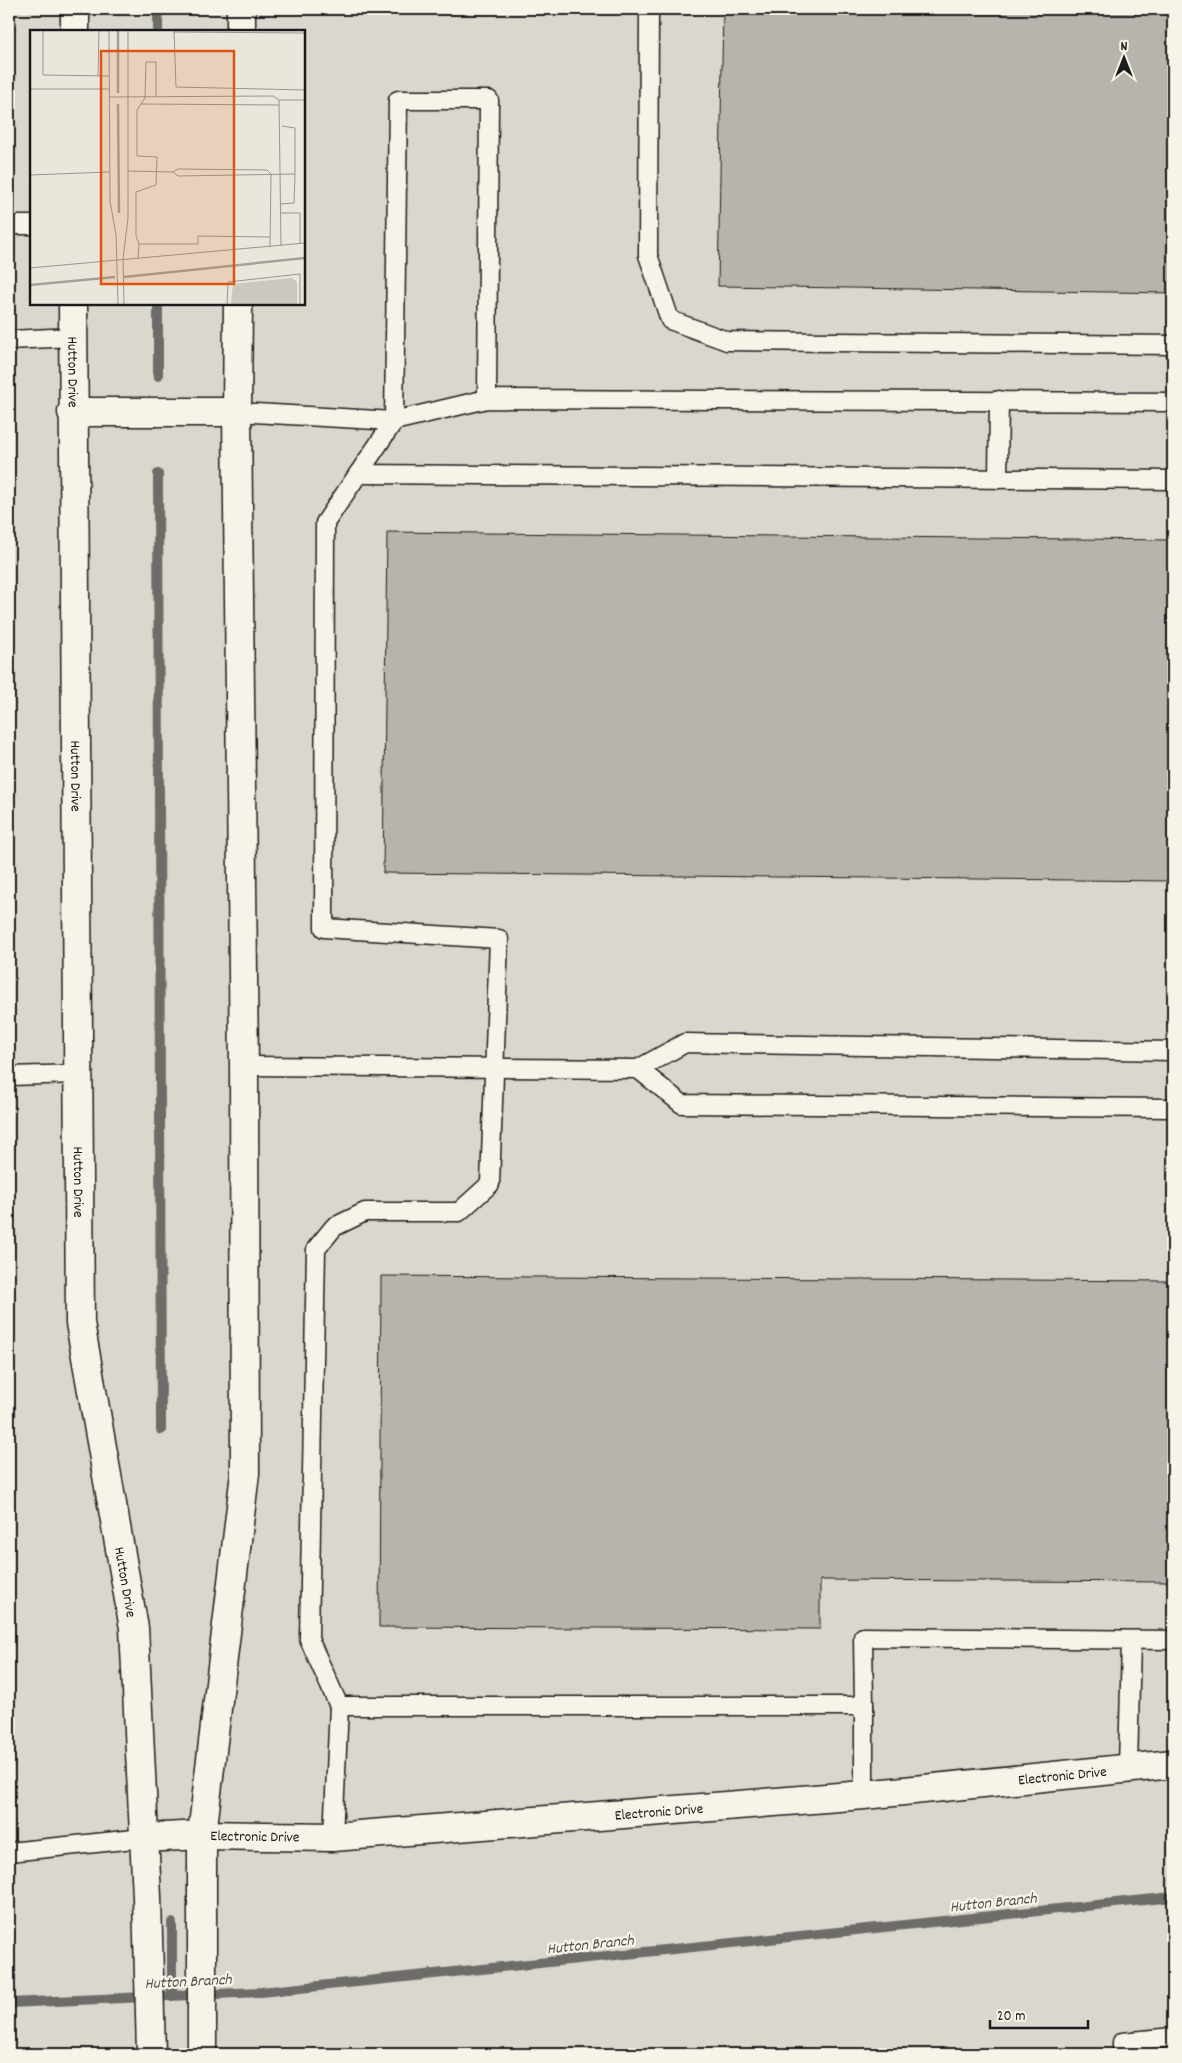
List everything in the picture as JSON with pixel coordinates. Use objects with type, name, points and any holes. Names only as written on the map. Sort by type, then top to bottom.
[{"type":"street","points":[[75,9],[75,30]]},
{"type":"street","points":[[241,9],[241,30]]},
{"type":"street","name":"Hutton Drive","points":[[73,305],[72,412],[80,1324],[134,1628],[147,1897],[151,2054]]},
{"type":"street","points":[[202,2054],[202,1835],[245,1473],[244,1066],[237,412],[238,305]]},
{"type":"street","points":[[72,412],[237,412]]},
{"type":"street","name":"Electronic Drive","points":[[144,1838],[202,1835],[333,1837],[864,1795],[1173,1764]]},
{"type":"lane","points":[[649,9],[648,255],[670,320],[727,341],[1173,345]]},
{"type":"lane","points":[[333,1837],[339,1706],[309,1639],[316,1249],[334,1227],[365,1212],[459,1212],[490,1184],[499,939],[324,928],[325,523],[394,421],[398,100],[489,100],[487,399]]},
{"type":"lane","points":[[9,225],[30,225]]},
{"type":"lane","points":[[9,340],[73,336]]},
{"type":"lane","points":[[237,412],[394,421],[487,399],[1173,402]]},
{"type":"lane","points":[[998,479],[999,400]]},
{"type":"lane","points":[[358,474],[1173,480]]},
{"type":"lane","points":[[244,1066],[638,1070],[685,1043],[1173,1051]]},
{"type":"lane","points":[[638,1070],[682,1104],[1173,1108]]},
{"type":"lane","points":[[9,1076],[79,1074]]},
{"type":"lane","points":[[864,1795],[863,1637],[1173,1640]]},
{"type":"lane","points":[[1128,1769],[1131,1640]]},
{"type":"lane","points":[[339,1706],[864,1706]]},
{"type":"lane","points":[[9,1852],[144,1838]]},
{"type":"lane","points":[[1122,2054],[1122,2042],[1173,2037]]},
{"type":"shaded area","points":[[9,9],[1173,9],[1173,2054],[9,2054]]},
{"type":"building","points":[[723,9],[1173,9],[1173,293],[718,286]]},
{"type":"building","points":[[387,532],[1173,540],[1173,881],[383,873]]},
{"type":"building","points":[[381,1276],[1173,1281],[1173,1582],[820,1580],[820,1629],[379,1627]]},
{"type":"waterway","points":[[158,9],[158,30]]},
{"type":"waterway","points":[[158,305],[158,376]]},
{"type":"waterway","points":[[158,474],[161,1430]]},
{"type":"waterway","name":"Hutton Branch","points":[[9,2003],[261,1992],[1173,1897]]},
{"type":"waterway","points":[[172,1923],[172,1996]]}]
